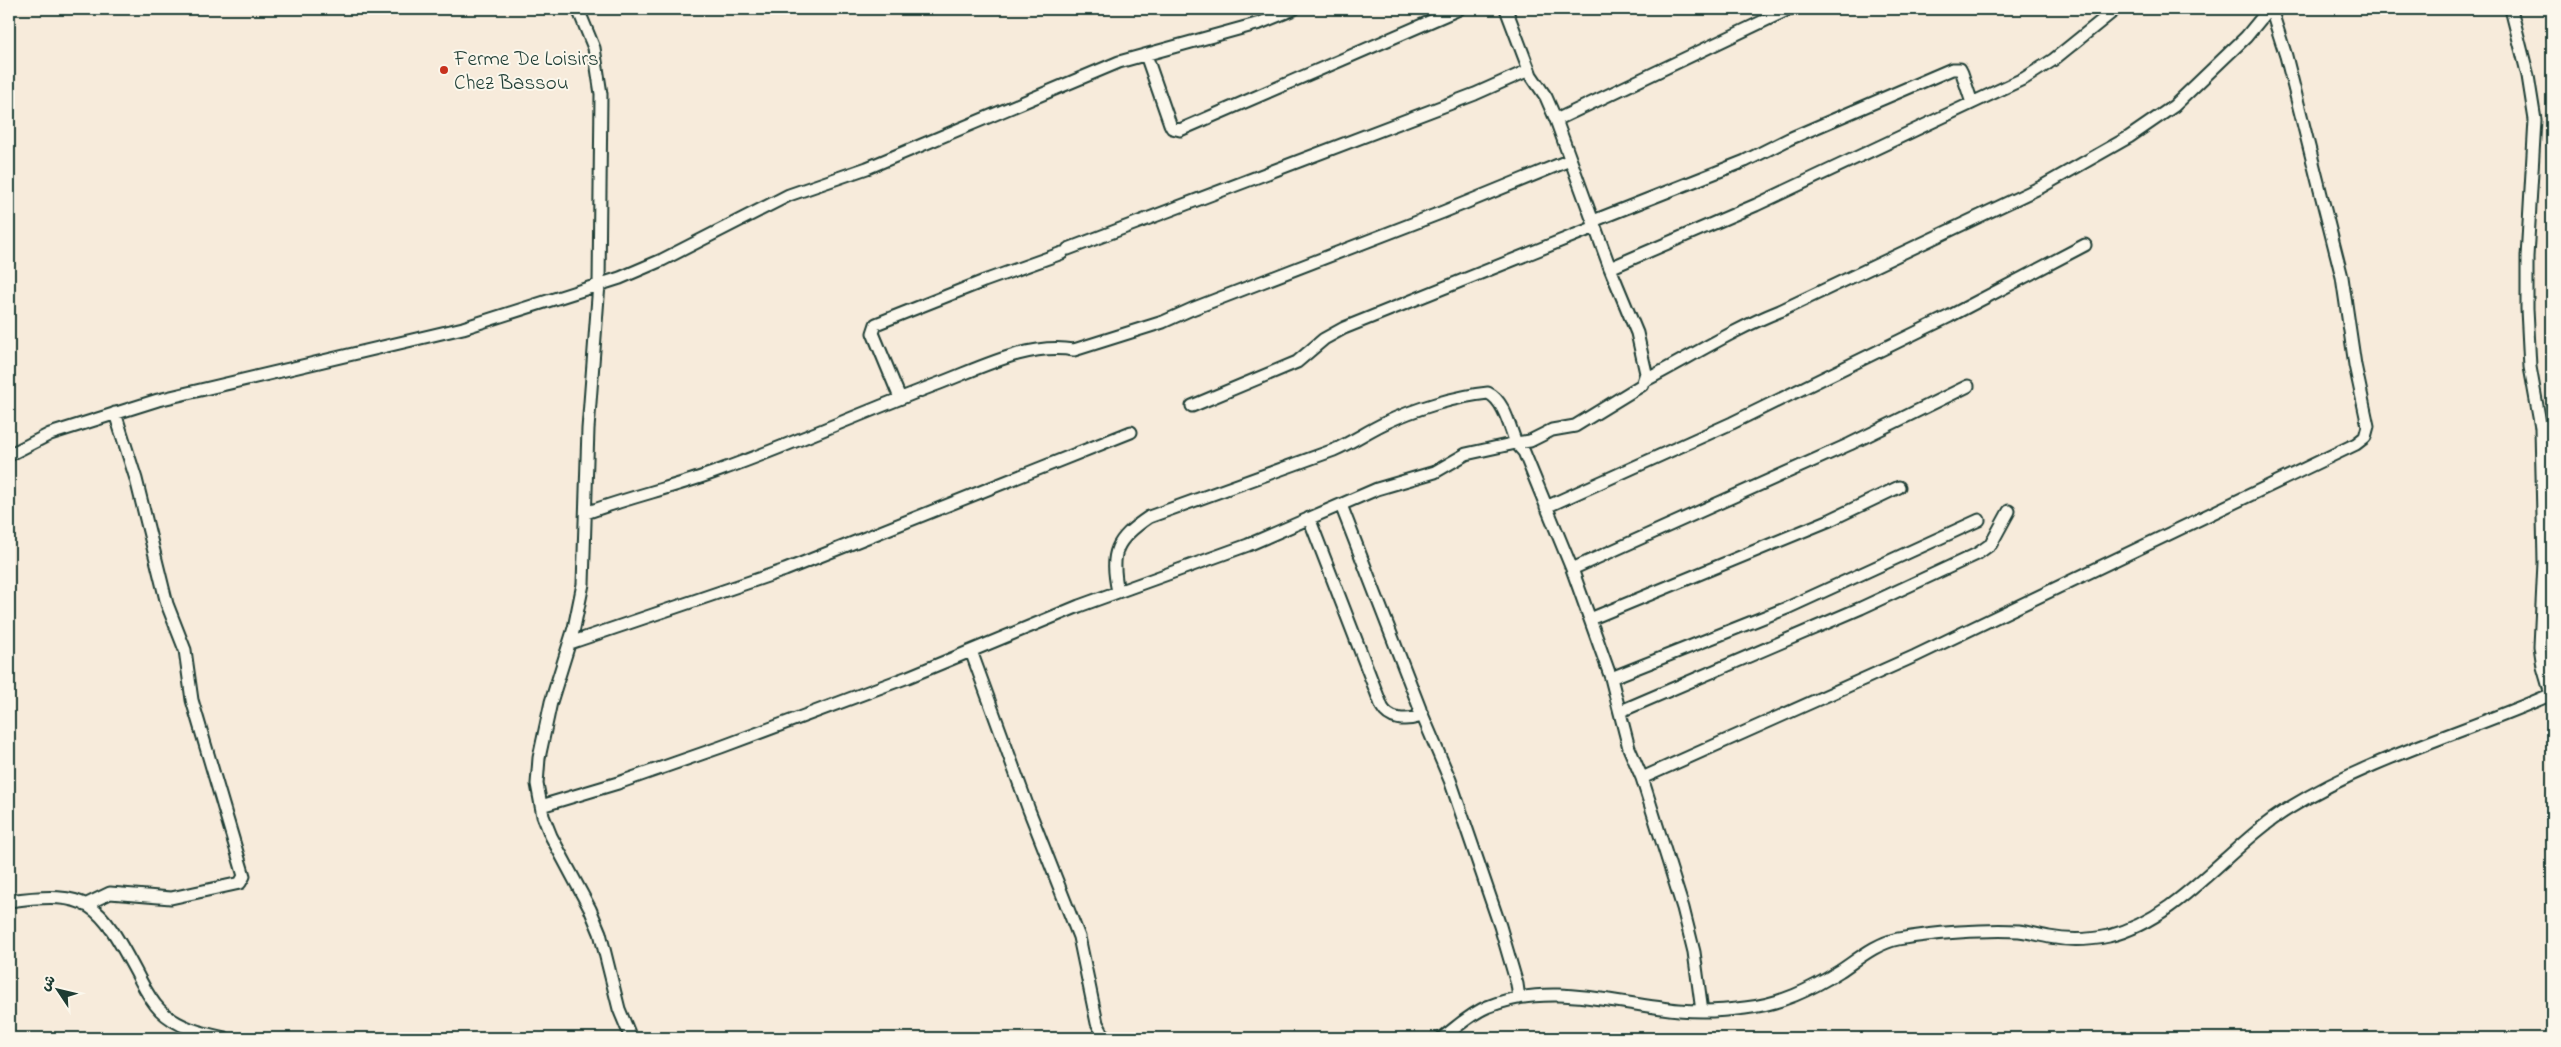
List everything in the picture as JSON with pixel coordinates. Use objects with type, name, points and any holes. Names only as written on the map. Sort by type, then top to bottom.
[{"type":"street","points":[[578,9],[594,48],[602,94],[598,284],[588,429],[584,584],[570,643],[551,702],[539,758],[537,784],[541,806],[551,836],[600,933],[619,1008],[631,1038]]},
{"type":"street","points":[[9,455],[50,434],[115,413],[174,396],[463,328],[638,272],[802,190],[867,168],[1119,62],[1260,23],[1294,9]]},
{"type":"street","points":[[1146,55],[1170,124],[1172,128],[1180,130],[1459,9]]},
{"type":"street","points":[[1506,9],[1530,70],[1556,120],[1610,268],[1637,333],[1646,380]]},
{"type":"street","points":[[1556,120],[1789,9]]},
{"type":"street","points":[[1610,268],[1756,205],[2020,81],[2045,66],[2116,9]]},
{"type":"street","points":[[541,806],[618,783],[720,747],[972,651],[1118,592],[1235,550],[1377,489],[1436,472],[1466,454],[1530,441],[1552,430],[1584,421],[1597,410],[1642,385],[1646,380],[1720,342],[1746,324],[1788,307],[2041,187],[2129,137],[2174,106],[2246,37],[2270,9]]},
{"type":"street","points":[[1642,778],[1915,656],[2194,520],[2286,480],[2356,444],[2365,437],[2368,426],[2355,365],[2342,277],[2286,56],[2270,9]]},
{"type":"street","points":[[1442,1038],[1474,1014],[1518,998],[1576,994],[1642,1005],[1702,1011],[1748,1008],[1795,996],[1869,952],[1898,939],[1999,930],[2023,931],[2066,940],[2085,939],[2129,930],[2152,919],[2170,906],[2253,834],[2293,805],[2399,754],[2552,695],[2543,667],[2540,646],[2544,562],[2541,428],[2530,367],[2527,309],[2527,257],[2535,120],[2528,76],[2511,9]]},
{"type":"street","points":[[1192,406],[1297,362],[1324,339],[1344,328],[1745,161],[1789,139],[1952,69],[1960,69],[1972,103]]},
{"type":"street","points":[[900,398],[873,333],[876,324],[1466,98],[1530,70]]},
{"type":"street","points":[[586,513],[635,495],[675,486],[726,468],[1007,357],[1060,347],[1074,350],[1163,322],[1192,308],[1434,216],[1570,160]]},
{"type":"street","points":[[1546,506],[1732,423],[1950,316],[2085,245]]},
{"type":"street","points":[[1572,569],[1850,444],[1968,386]]},
{"type":"street","points":[[1118,592],[1113,560],[1119,545],[1130,532],[1149,517],[1334,450],[1360,438],[1384,423],[1411,412],[1488,393],[1494,395],[1499,402],[1516,443],[1524,452],[1572,569],[1611,678],[1629,748],[1642,778],[1690,932],[1702,1011]]},
{"type":"street","points":[[85,905],[110,893],[171,898],[197,894],[240,883],[244,876],[192,700],[185,650],[167,604],[136,479],[115,413]]},
{"type":"street","points":[[570,643],[804,563],[1037,468],[1132,432]]},
{"type":"street","points":[[1590,619],[1830,520],[1900,487]]},
{"type":"street","points":[[1341,505],[1421,712],[1450,780],[1500,926],[1517,984],[1518,998]]},
{"type":"street","points":[[1621,711],[1853,611],[1977,554],[1991,544],[2009,511]]},
{"type":"street","points":[[1309,518],[1382,707],[1387,713],[1399,719],[1414,718],[1421,712]]},
{"type":"street","points":[[1611,678],[1787,608],[1979,520]]},
{"type":"street","points":[[972,651],[1029,810],[1079,937],[1097,1023],[1105,1038]]},
{"type":"street","points":[[9,901],[55,896],[94,909],[114,930],[149,997],[160,1011],[178,1024],[192,1030],[225,1038]]},
{"type":"place","name":"Ferme De Loisirs Chez Bassou","points":[[444,70]]}]
